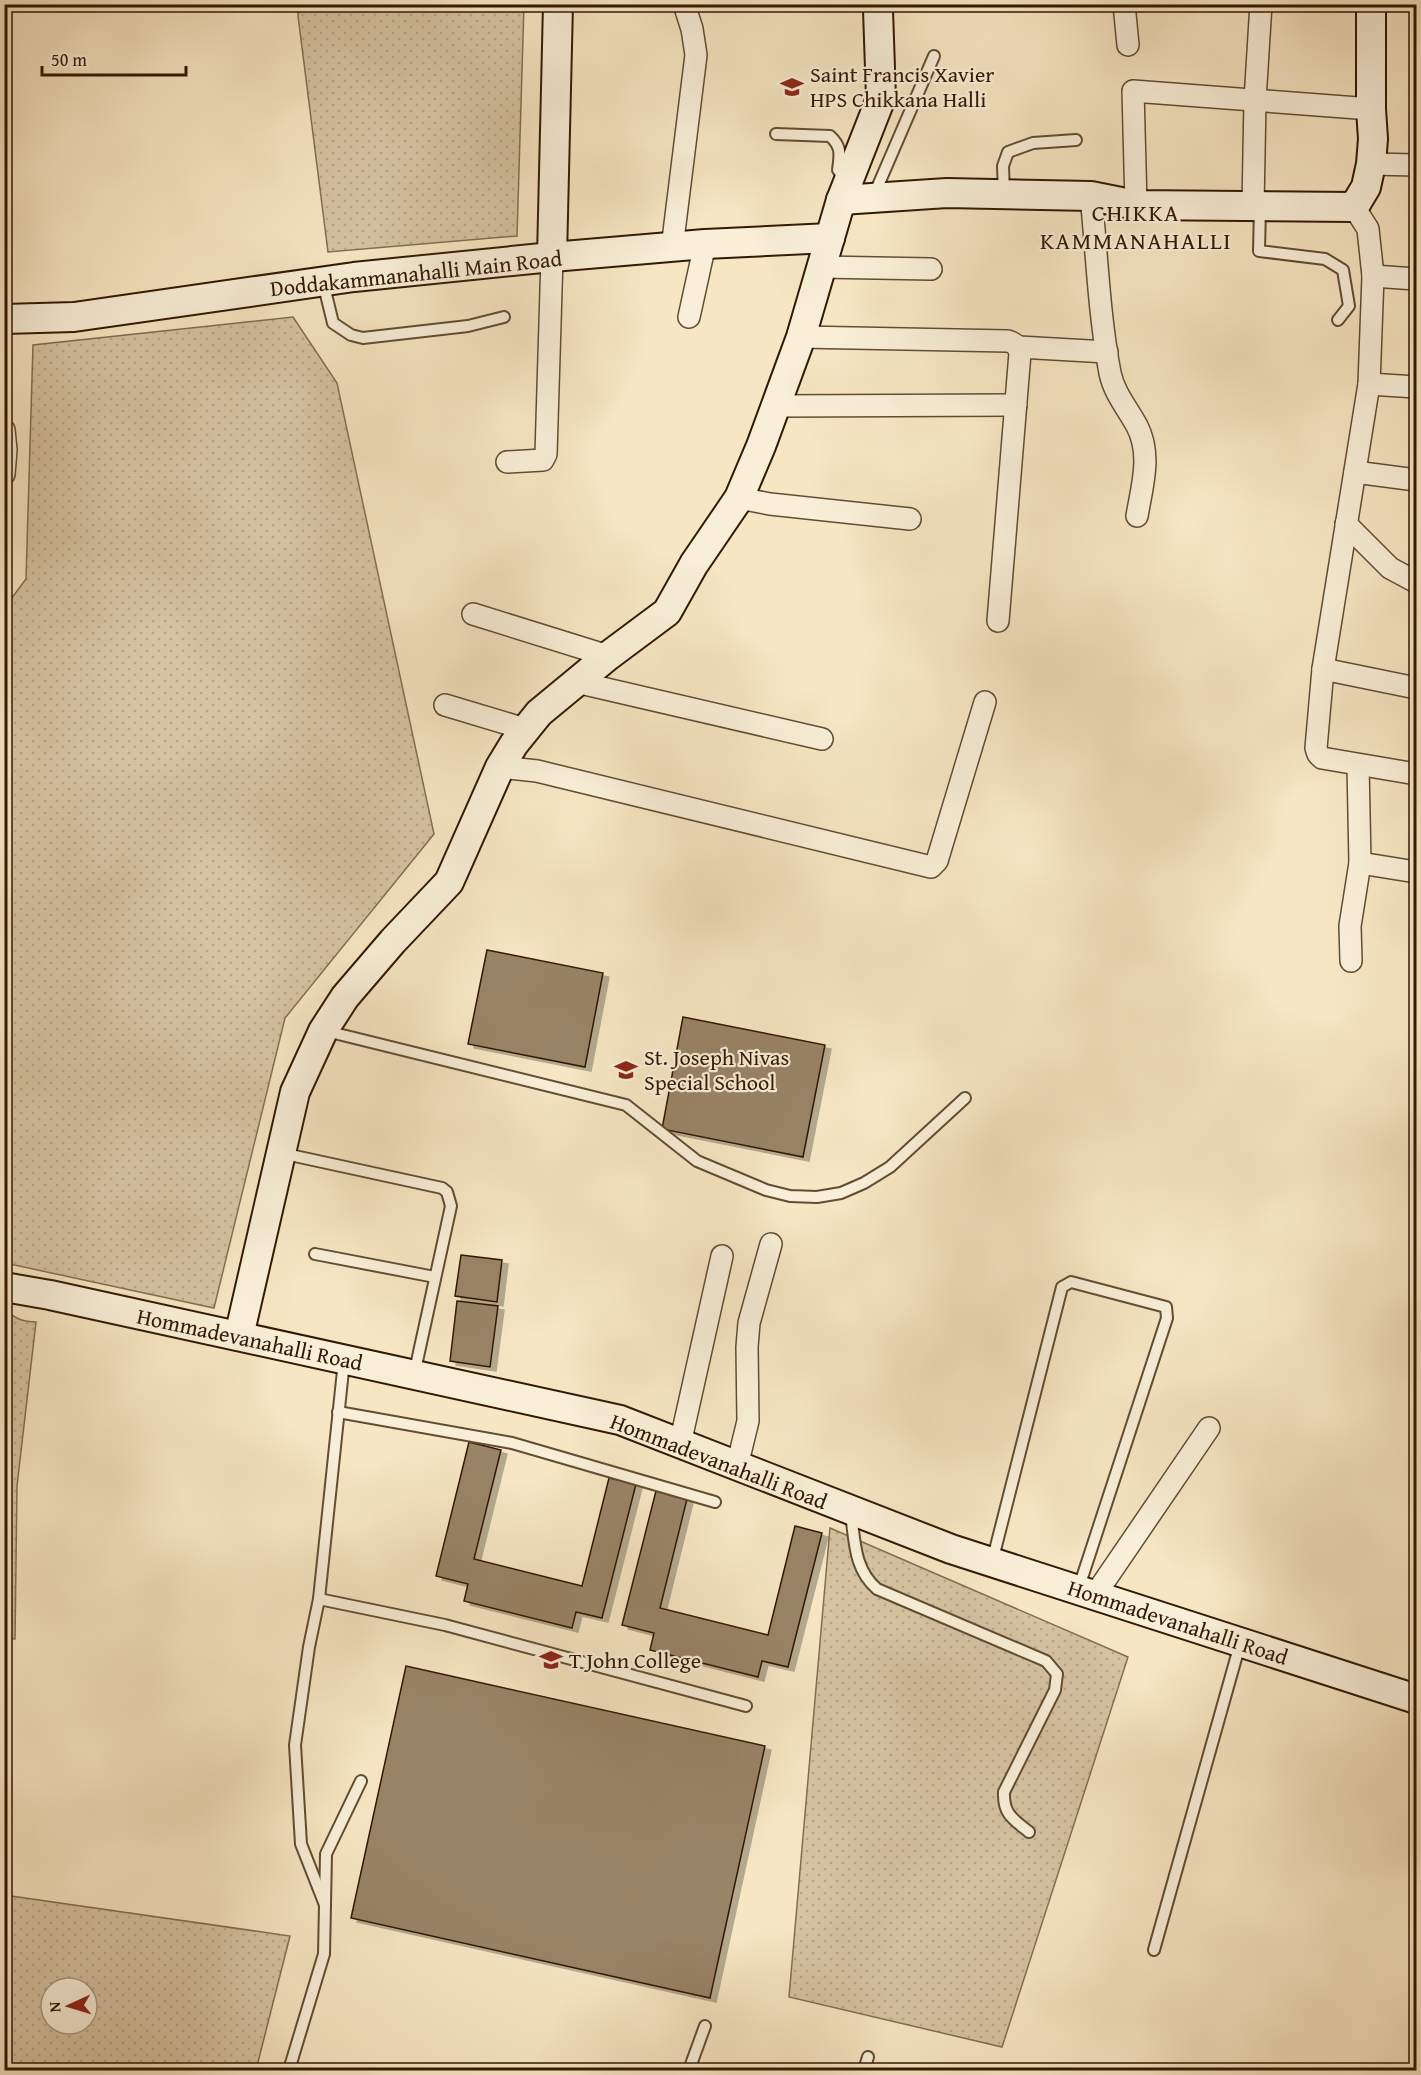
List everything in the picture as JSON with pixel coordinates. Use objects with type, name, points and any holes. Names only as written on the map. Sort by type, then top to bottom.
[{"type":"street","points":[[507,462],[537,462],[543,460],[546,454],[558,4]]},
{"type":"street","points":[[672,248],[696,55],[693,29],[684,4]]},
{"type":"street","points":[[239,1336],[295,1092],[323,1031],[345,997],[393,941],[450,882],[500,767],[525,729],[539,713],[576,682],[667,612],[694,564],[739,498],[761,446],[801,337],[845,191],[881,98],[876,4]]},
{"type":"street","points":[[1124,4],[1128,45]]},
{"type":"street","points":[[1256,206],[1255,100],[1261,4]]},
{"type":"street","points":[[1354,207],[1366,186],[1371,164],[1373,139],[1371,4]]},
{"type":"street","points":[[1136,205],[1133,91],[1371,109]]},
{"type":"street","points":[[1371,164],[1416,165]]},
{"type":"street","points":[[845,191],[872,198],[947,193],[1004,194],[1091,196],[1136,205],[1354,207]]},
{"type":"street","points":[[1091,196],[1112,380],[1145,447],[1146,466],[1137,516]]},
{"type":"street","points":[[1354,207],[1368,229],[1373,276],[1369,384],[1323,669],[1316,748],[1322,758],[1416,774]]},
{"type":"street","name":"Doddakammanahalli Main Road","points":[[4,320],[74,317],[323,282],[552,257],[705,244],[830,238]]},
{"type":"street","points":[[689,317],[705,244]]},
{"type":"street","points":[[821,267],[931,269]]},
{"type":"street","points":[[1373,276],[1416,279]]},
{"type":"street","points":[[801,337],[1008,340],[1019,347],[1107,352]]},
{"type":"street","points":[[998,621],[1019,347]]},
{"type":"street","points":[[1369,384],[1416,387]]},
{"type":"street","points":[[775,406],[1016,405]]},
{"type":"street","points":[[4,430],[6,450],[4,474]]},
{"type":"street","points":[[1355,472],[1416,480]]},
{"type":"street","points":[[739,498],[770,504],[910,519]]},
{"type":"street","points":[[1346,525],[1390,568],[1416,582]]},
{"type":"street","points":[[473,614],[608,656]]},
{"type":"street","points":[[1323,669],[1416,688]]},
{"type":"street","points":[[576,682],[822,739]]},
{"type":"street","points":[[500,767],[545,773],[931,867],[937,861],[985,702]]},
{"type":"street","points":[[445,705],[525,729]]},
{"type":"street","points":[[1351,961],[1350,926],[1360,863],[1358,765]]},
{"type":"street","points":[[1360,863],[1416,872]]},
{"type":"street","points":[[737,1466],[748,1421],[749,1323],[771,1245]]},
{"type":"street","points":[[681,1444],[722,1256]]},
{"type":"street","name":"Hommadevanahalli Road","points":[[4,1287],[50,1295],[620,1420],[951,1549],[1416,1699]]},
{"type":"street","points":[[1087,1593],[1209,1428]]},
{"type":"lane","points":[[872,198],[934,56]]},
{"type":"lane","points":[[776,134],[830,136],[838,143],[840,153],[838,170],[845,191]]},
{"type":"lane","points":[[1004,194],[1003,166],[1008,152],[1033,143],[1076,140]]},
{"type":"lane","points":[[1256,206],[1259,251],[1325,259],[1344,270],[1348,306],[1338,320]]},
{"type":"lane","points":[[323,282],[333,323],[351,335],[363,338],[468,326],[504,317]]},
{"type":"lane","points":[[323,1031],[626,1105],[697,1161],[766,1190],[790,1196],[818,1197],[841,1193],[864,1183],[890,1167],[965,1098]]},
{"type":"lane","points":[[281,1153],[442,1188],[447,1192],[451,1206],[414,1375]]},
{"type":"lane","points":[[315,1254],[435,1277]]},
{"type":"lane","points":[[992,1562],[1062,1287],[1071,1282],[1166,1307],[1167,1318],[1087,1593]]},
{"type":"lane","points":[[325,1905],[301,1844],[295,1744],[309,1647],[319,1599],[344,1360]]},
{"type":"lane","points":[[339,1412],[512,1443],[715,1502]]},
{"type":"lane","points":[[851,1510],[860,1569],[867,1581],[877,1589],[1046,1661],[1057,1674],[1056,1690],[1004,1792],[1006,1811],[1029,1832]]},
{"type":"lane","points":[[319,1599],[445,1625],[746,1706]]},
{"type":"lane","points":[[1154,1950],[1240,1642]]},
{"type":"lane","points":[[289,2070],[324,1954],[326,1854],[361,1781]]},
{"type":"lane","points":[[689,2070],[705,2026]]},
{"type":"lane","points":[[864,2070],[868,2057]]},
{"type":"shaded area","points":[[299,5],[524,5],[517,236],[328,252],[298,16]]},
{"type":"shaded area","points":[[293,317],[337,383],[434,834],[285,1018],[214,1308],[5,1263],[5,607],[26,579],[33,345]]},
{"type":"shaded area","points":[[4,1307],[18,1319],[36,1322],[17,1486],[15,1639],[4,1638]]},
{"type":"shaded area","points":[[830,1528],[1128,1657],[1002,2047],[789,1997]]},
{"type":"shaded area","points":[[4,1895],[290,1936],[256,2070],[15,2070],[5,2052]]},
{"type":"building","points":[[487,950],[603,973],[585,1067],[468,1044]]},
{"type":"building","points":[[683,1017],[825,1045],[803,1157],[662,1129]]},
{"type":"building","points":[[461,1255],[502,1260],[497,1302],[455,1296]]},
{"type":"building","points":[[457,1301],[498,1306],[490,1367],[450,1361]]},
{"type":"building","points":[[469,1442],[501,1450],[474,1559],[582,1586],[609,1478],[636,1484],[602,1618],[576,1612],[572,1628],[464,1601],[468,1584],[436,1576]]},
{"type":"building","points":[[656,1491],[687,1499],[660,1608],[768,1635],[795,1526],[822,1533],[788,1667],[762,1661],[758,1677],[650,1650],[654,1633],[622,1625]]},
{"type":"building","points":[[406,1666],[765,1746],[710,1998],[351,1918]]},
{"type":"place","name":"Saint Francis Xavier HPS Chikkana Halli","points":[[792,87]]},
{"type":"place","name":"St. Joseph Nivas Special School","points":[[626,1070]]},
{"type":"place","name":"T John College","points":[[551,1660]]},
{"type":"district","name":"CHIKKA KAMMANAHALLI","points":[[1136,227]]}]
